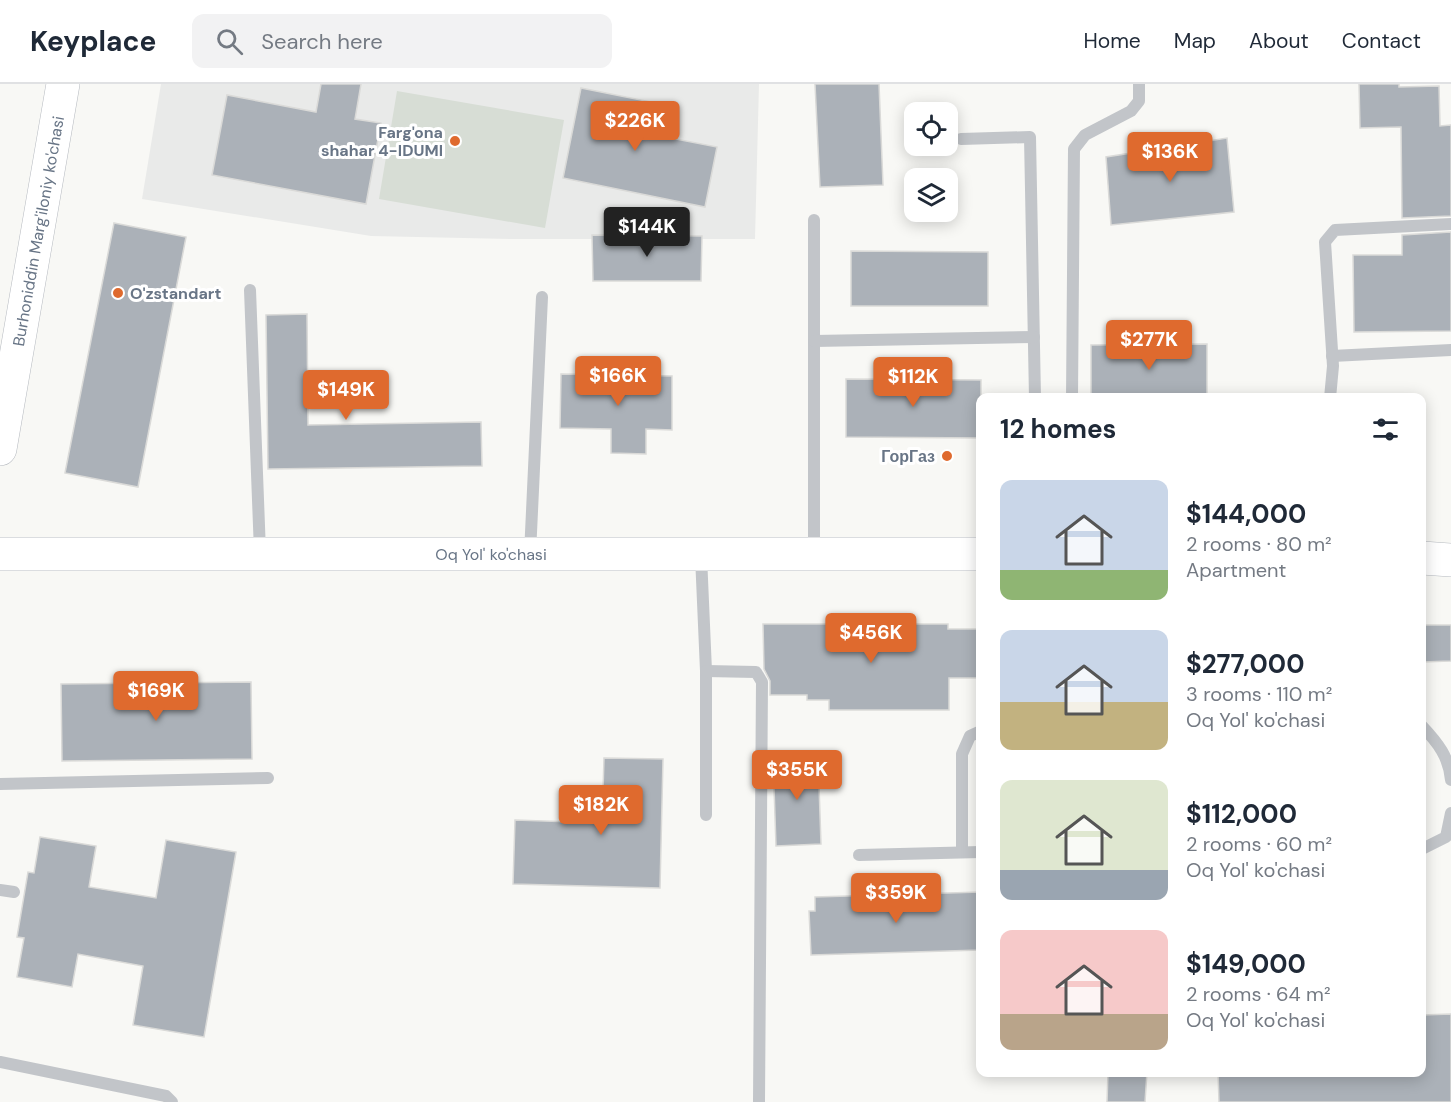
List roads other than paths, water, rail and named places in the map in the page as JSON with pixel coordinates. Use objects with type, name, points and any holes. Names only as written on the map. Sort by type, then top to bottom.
[{"type":"street","name":"Burhoniddin Marg'iloniy ko'chasi","points":[[0,449],[63,84]]},
{"type":"street","name":"Oq Yol' ko'chasi","points":[[0,554],[976,554]]},
{"type":"street","points":[[1426,558],[1451,560]]},
{"type":"lane","points":[[1072,393],[1074,149],[1085,135],[1131,111],[1139,101],[1139,84]]},
{"type":"lane","points":[[961,139],[1030,137],[1035,393]]},
{"type":"lane","points":[[814,220],[814,554]]},
{"type":"lane","points":[[1330,393],[1332,356],[1324,242],[1335,230],[1451,224]]},
{"type":"lane","points":[[250,290],[260,554]]},
{"type":"lane","points":[[530,554],[542,297]]},
{"type":"lane","points":[[814,341],[1034,337]]},
{"type":"lane","points":[[1332,356],[1451,350]]},
{"type":"lane","points":[[701,554],[706,671],[706,816]]},
{"type":"lane","points":[[706,671],[756,672],[762,682],[759,1102]]},
{"type":"lane","points":[[1426,730],[1440,745],[1451,780]]},
{"type":"lane","points":[[962,852],[962,754],[970,736],[976,733]]},
{"type":"lane","points":[[0,784],[268,778]]},
{"type":"lane","points":[[1426,847],[1446,837],[1451,813]]},
{"type":"lane","points":[[859,855],[976,852]]},
{"type":"lane","points":[[0,890],[14,892]]},
{"type":"lane","points":[[0,1062],[166,1096],[172,1102]]},
{"type":"place","name":"Farg'ona shahar 4-IDUMI","points":[[455,141]]},
{"type":"place","name":"O'zstandart","points":[[118,293]]},
{"type":"place","name":"ГорГаз","points":[[947,456]]}]
